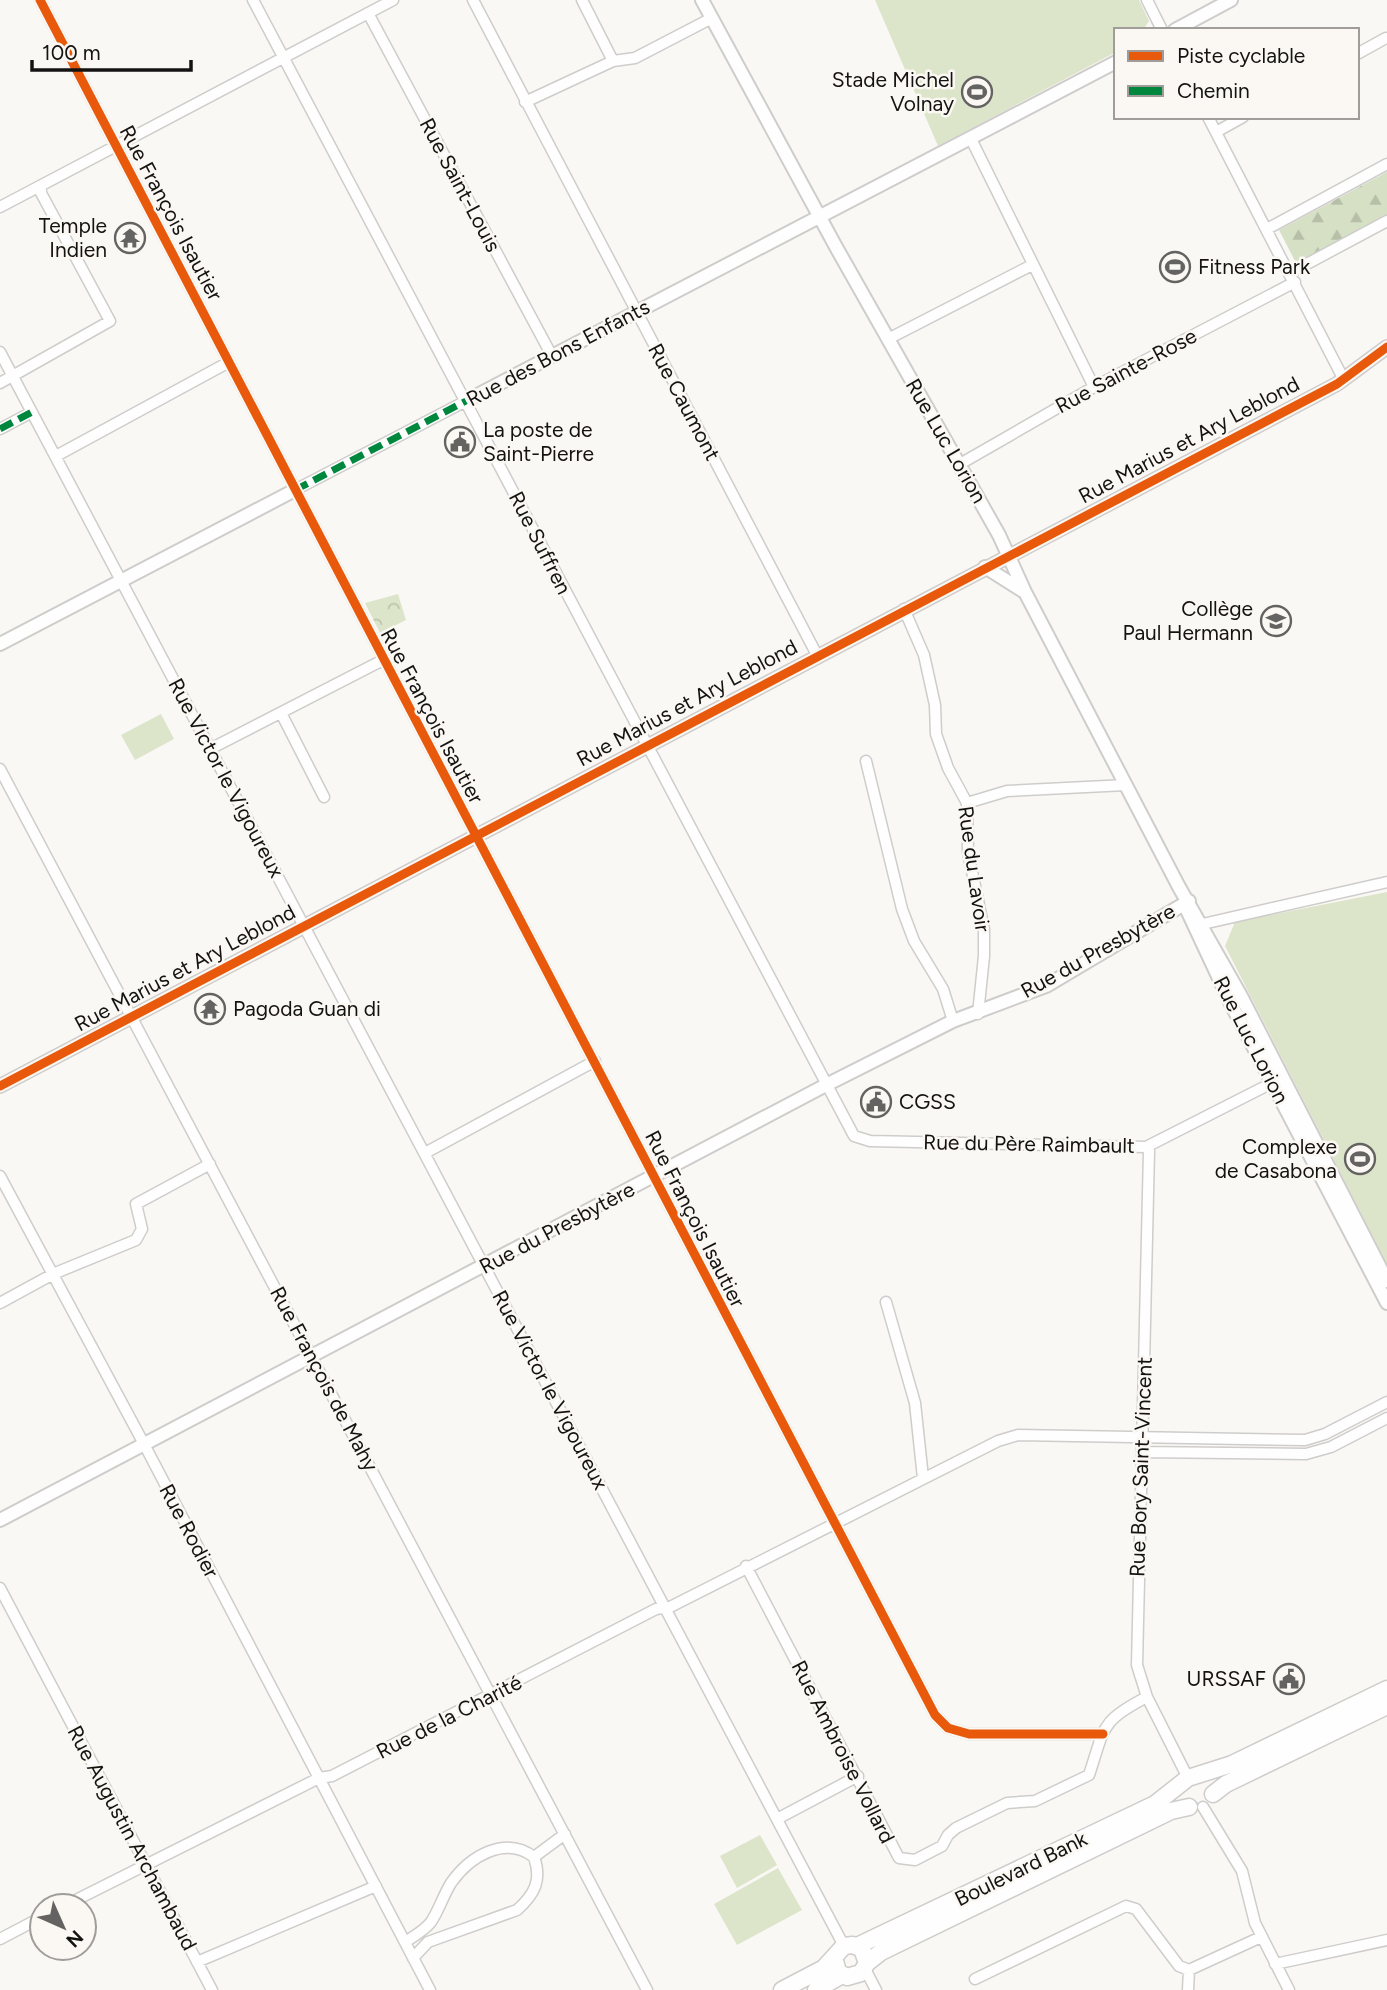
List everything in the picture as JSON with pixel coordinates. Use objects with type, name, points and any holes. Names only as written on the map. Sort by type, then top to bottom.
[{"type":"main road","name":"Boulevard Bank","points":[[782,1990],[824,1968],[845,1950],[1155,1804],[1190,1779],[1232,1764],[1387,1689]]},
{"type":"main road","name":"Boulevard Bank","points":[[866,1966],[881,1952],[1161,1816],[1201,1803],[1229,1783],[1387,1708]]},
{"type":"main road","points":[[1190,1779],[1211,1785],[1201,1803],[1180,1795],[1190,1779]]},
{"type":"main road","points":[[816,1990],[842,1975],[857,1976],[866,1966],[865,1953],[845,1950],[835,1968],[842,1975]]},
{"type":"street","name":"Rue François Isautier","points":[[40,0],[934,1715],[948,1728],[969,1734],[1103,1734]]},
{"type":"street","name":"Rue Suffren","points":[[253,0],[826,1085]]},
{"type":"street","points":[[0,207],[283,55],[393,0]]},
{"type":"street","name":"Rue Caumont","points":[[473,0],[817,655]]},
{"type":"street","points":[[582,0],[613,61]]},
{"type":"street","name":"Rue Luc Lorion","points":[[702,0],[1008,555],[1179,887],[1274,1085],[1379,1266],[1387,1303]]},
{"type":"street","points":[[1147,0],[1161,28]]},
{"type":"street","points":[[1177,28],[1226,2]]},
{"type":"street","name":"Rue Saint-Louis","points":[[368,13],[552,356]]},
{"type":"street","points":[[526,102],[613,61],[635,58],[712,18]]},
{"type":"street","points":[[1359,53],[1386,38]]},
{"type":"street","name":"Rue des Bons Enfants","points":[[0,644],[1114,63]]},
{"type":"street","points":[[1209,119],[1344,380]]},
{"type":"street","points":[[1216,132],[1239,119]]},
{"type":"street","points":[[971,139],[1094,387]]},
{"type":"street","points":[[1267,229],[1387,164]]},
{"type":"street","points":[[0,383],[110,321],[47,203],[41,186]]},
{"type":"street","name":"Rue Sainte-Rose","points":[[960,464],[1387,221]]},
{"type":"street","points":[[888,339],[1032,265]]},
{"type":"street","name":"Rue Marius et Ary Leblond","points":[[0,1086],[1344,380],[1387,347]]},
{"type":"street","name":"Rue Victor le Vigoureux","points":[[0,352],[845,1950]]},
{"type":"street","points":[[56,456],[133,417],[149,405],[229,362]]},
{"type":"street","points":[[0,429],[32,412]]},
{"type":"street","points":[[985,567],[1025,592]]},
{"type":"street","name":"Rue du Lavoir","points":[[904,609],[924,655],[935,705],[936,734],[948,768],[967,803],[968,852],[984,929],[978,1013]]},
{"type":"street","points":[[210,749],[383,660]]},
{"type":"street","points":[[281,713],[324,797]]},
{"type":"street","points":[[866,761],[902,909],[914,942],[943,989],[953,1021]]},
{"type":"street","name":"Rue François de Mahy","points":[[0,769],[647,1990]]},
{"type":"street","points":[[967,803],[1006,791],[1126,785]]},
{"type":"street","points":[[1163,915],[1197,924],[1387,882]]},
{"type":"street","name":"Rue du Presbytère","points":[[0,1520],[826,1085],[953,1021],[1046,986],[1186,902]]},
{"type":"street","name":"Rue Luc Lorion","points":[[1197,924],[1387,1281]]},
{"type":"street","points":[[425,1153],[595,1061]]},
{"type":"street","name":"Rue du Père Raimbault","points":[[826,1085],[854,1136],[870,1141],[1146,1147],[1266,1086],[1274,1085]]},
{"type":"street","points":[[1274,1085],[1288,1091]]},
{"type":"street","name":"Rue Bory Saint-Vincent","points":[[1146,1147],[1149,1151],[1137,1665],[1147,1697],[1190,1779]]},
{"type":"street","points":[[0,1303],[52,1274],[136,1240],[142,1229],[136,1204],[210,1164]]},
{"type":"street","name":"Rue Rodier","points":[[0,1177],[144,1444],[376,1886]]},
{"type":"street","points":[[886,1301],[915,1403],[923,1478]]},
{"type":"street","name":"Rue de la Charité","points":[[91,1892],[319,1778],[332,1776],[492,1696],[656,1609],[665,1608],[998,1441],[1018,1435],[1305,1440],[1325,1434],[1387,1402]]},
{"type":"street","points":[[1142,1452],[1306,1454],[1331,1447],[1387,1418]]},
{"type":"street","name":"Rue Ambroise Vollard","points":[[746,1566],[899,1858],[915,1860],[943,1846],[948,1835],[956,1828],[1007,1803],[1035,1801],[1089,1775],[1103,1734]]},
{"type":"street","name":"Rue Augustin Archambaud","points":[[0,1588],[197,1962],[376,1886]]},
{"type":"street","points":[[1103,1734],[1118,1711],[1147,1697]]},
{"type":"street","points":[[776,1819],[858,1776]]},
{"type":"street","points":[[1201,1803],[1242,1871],[1261,1937],[1289,1990]]},
{"type":"street","points":[[534,1857],[565,1834]]},
{"type":"street","points":[[405,1942],[429,1924],[461,1871],[487,1852],[505,1847],[517,1848],[534,1857]]},
{"type":"street","points":[[413,1958],[428,1942],[500,1917],[527,1901],[538,1881],[534,1857]]},
{"type":"street","points":[[376,1886],[430,1990]]},
{"type":"street","points":[[975,1979],[1126,1906],[1136,1909],[1179,1966],[1189,1969],[1261,1937]]},
{"type":"street","points":[[436,1913],[440,1929],[447,1935]]},
{"type":"street","points":[[0,1938],[28,1924]]},
{"type":"street","points":[[1275,1964],[1387,1940]]},
{"type":"street","points":[[197,1962],[212,1990]]},
{"type":"street","points":[[866,1966],[876,1990]]},
{"type":"street","points":[[1188,1990],[1189,1969]]},
{"type":"green space","name":"Stade Michel Volnay","points":[[875,0],[1139,0],[1149,21],[1144,28],[1114,28],[1114,53],[938,146]]},
{"type":"green space","points":[[1387,172],[1387,215],[1296,263],[1279,230]]},
{"type":"green space","points":[[398,594],[406,620],[380,633],[365,603]]},
{"type":"green space","points":[[161,714],[174,739],[135,760],[121,735]]},
{"type":"green space","name":"Complexe de Casabona","points":[[1387,892],[1387,1264],[1225,946],[1235,922]]},
{"type":"green space","points":[[760,1835],[777,1865],[737,1888],[720,1856]]},
{"type":"green space","points":[[778,1868],[802,1910],[737,1945],[714,1904]]},
{"type":"marked path","points":[[295,490],[466,401]]},
{"type":"marked path","points":[[0,429],[32,412]]},
{"type":"cycle path","points":[[40,0],[935,1715],[948,1728],[969,1734],[1103,1734]]},
{"type":"cycle path","points":[[0,1086],[1337,384],[1387,347]]},
{"type":"place","name":"Stade Michel Volnay","points":[[977,92]]},
{"type":"place","name":"Temple Indien","points":[[130,238]]},
{"type":"place","name":"Fitness Park","points":[[1175,267]]},
{"type":"place","name":"La poste de Saint-Pierre","points":[[460,442]]},
{"type":"place","name":"Collège Paul Hermann","points":[[1276,621]]},
{"type":"place","name":"Pagoda Guan di","points":[[210,1009]]},
{"type":"place","name":"CGSS","points":[[876,1102]]},
{"type":"place","name":"Complexe de Casabona","points":[[1360,1159]]},
{"type":"place","name":"URSSAF","points":[[1289,1679]]}]
